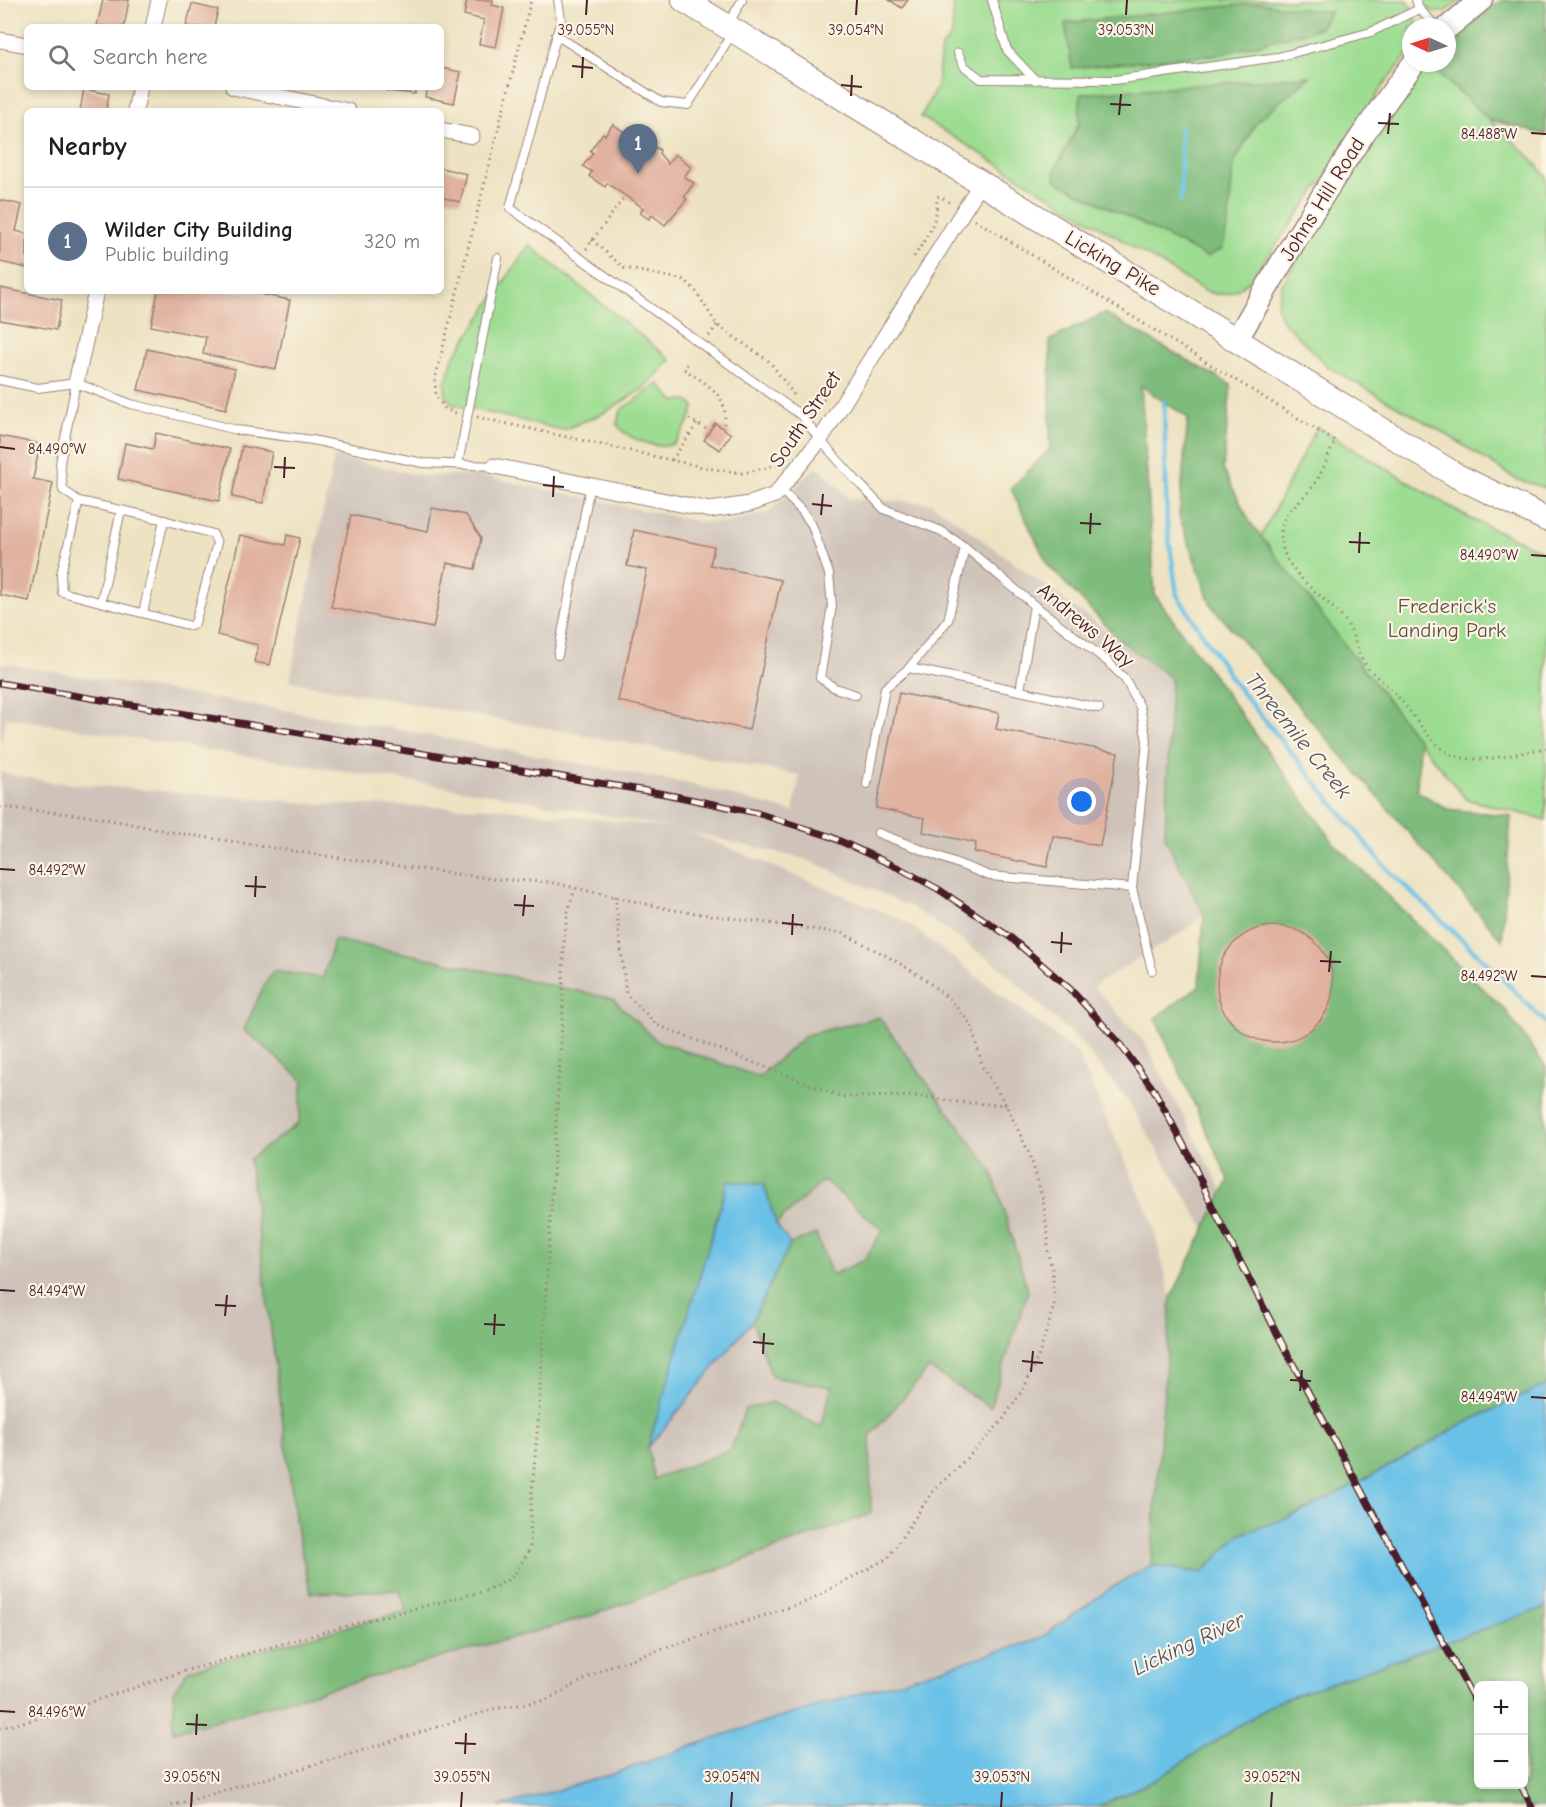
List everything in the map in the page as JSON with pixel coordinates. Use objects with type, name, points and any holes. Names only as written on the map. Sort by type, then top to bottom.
[{"type":"main road","name":"Licking Pike","points":[[684,0],[1456,476],[1546,519]]},
{"type":"main road","points":[[1456,21],[1481,0]]},
{"type":"main road","name":"Johns Hill Road","points":[[1237,339],[1348,157],[1407,72]]},
{"type":"street","points":[[154,24],[159,0]]},
{"type":"street","points":[[0,40],[24,44]]},
{"type":"street","points":[[136,108],[139,90]]},
{"type":"street","points":[[247,90],[334,108]]},
{"type":"street","points":[[444,131],[472,136]]},
{"type":"street","name":"South Street","points":[[495,466],[710,510],[750,504],[769,498],[781,490],[815,434],[981,183]]},
{"type":"street","points":[[76,383],[95,294]]},
{"type":"lane","points":[[558,0],[561,19],[556,35],[661,102],[688,105],[730,29],[742,0]]},
{"type":"lane","points":[[992,0],[1007,50],[1035,80]]},
{"type":"lane","points":[[1416,0],[1419,9],[1428,18]]},
{"type":"lane","points":[[958,53],[964,66],[981,79],[1115,80],[1278,57],[1371,32],[1419,9]]},
{"type":"lane","name":"Andrews Way","points":[[556,35],[510,208],[802,416],[815,434],[884,509],[939,530],[965,547],[1034,605],[1107,661],[1125,679],[1140,707],[1147,741],[1132,888],[1152,970]]},
{"type":"lane","points":[[458,464],[498,258]]},
{"type":"lane","points":[[0,380],[38,388],[76,383],[131,404],[237,430],[312,440],[423,463],[495,466]]},
{"type":"lane","points":[[76,383],[60,464],[63,490],[79,501],[164,520],[213,534],[217,543],[195,623],[191,626],[62,592],[60,574],[79,501]]},
{"type":"lane","points":[[558,655],[590,486]]},
{"type":"lane","points":[[781,490],[812,525],[829,574],[832,606],[820,678],[835,688],[856,695]]},
{"type":"lane","points":[[101,602],[122,510]]},
{"type":"lane","points":[[143,613],[164,520]]},
{"type":"lane","points":[[867,784],[885,688],[909,668],[948,620],[965,547]]},
{"type":"lane","points":[[1020,692],[1034,605]]},
{"type":"lane","points":[[909,668],[1100,708]]},
{"type":"lane","points":[[878,833],[990,876],[1132,888]]},
{"type":"path","points":[[531,0],[435,379],[436,396],[446,410],[707,468],[742,473],[785,463]]},
{"type":"path","points":[[580,257],[625,196]]},
{"type":"path","points":[[909,266],[933,226],[937,197],[940,196]]},
{"type":"path","points":[[981,224],[1335,441],[1321,473],[1311,488],[1287,514],[1281,530],[1284,550],[1292,567],[1345,621],[1365,663],[1378,679],[1393,691],[1446,752],[1465,759],[1484,759],[1546,748]]},
{"type":"path","points":[[592,240],[624,267],[685,280],[695,290],[717,325],[770,362],[797,400]]},
{"type":"path","points":[[708,337],[717,325]]},
{"type":"path","points":[[687,364],[684,369],[718,393],[724,404],[726,417],[723,428]]},
{"type":"path","points":[[804,404],[828,398],[815,434]]},
{"type":"path","points":[[689,419],[710,431]]},
{"type":"path","points":[[672,460],[697,424]]},
{"type":"path","points":[[0,807],[91,816],[171,832],[332,857],[494,879],[549,882],[673,910],[842,933],[922,977],[949,999],[971,1024],[983,1068],[1006,1105],[1030,1155],[1043,1200],[1048,1239],[1047,1254],[1052,1269],[1055,1303],[1040,1352],[1024,1388],[1002,1422],[933,1491],[888,1558],[808,1601],[608,1667],[546,1700],[494,1709],[344,1756],[167,1807]]},
{"type":"path","points":[[0,1728],[51,1715],[188,1670],[350,1625],[485,1591],[506,1581],[521,1566],[530,1549],[533,1467],[539,1410],[555,1156],[563,1007],[563,946],[566,916],[575,889]]},
{"type":"path","points":[[615,896],[626,994],[657,1025],[843,1097],[921,1096],[1006,1105]]},
{"type":"shaded area","points":[[738,0],[776,0],[765,21],[763,16]]},
{"type":"shaded area","points":[[334,457],[423,476],[477,475],[699,522],[727,523],[768,513],[815,468],[822,469],[849,499],[932,503],[1171,678],[1165,837],[1204,915],[1180,934],[1093,986],[1145,1043],[1223,1192],[1205,1229],[1128,1101],[1077,1039],[996,964],[913,908],[808,860],[690,832],[903,920],[1077,1053],[1152,1221],[1171,1298],[1151,1565],[1110,1589],[1040,1639],[726,1734],[610,1775],[499,1807],[0,1807],[0,773],[52,782],[318,804],[497,808],[672,828],[497,795],[6,717],[0,748],[0,663],[373,725],[689,784],[793,812],[800,775],[290,681]]},
{"type":"green space","points":[[958,0],[1408,0],[1415,18],[1402,18],[1402,62],[1382,87],[1333,166],[1251,280],[1235,291],[1225,294],[1205,291],[921,117],[937,86],[941,48],[952,35],[954,3]],"holes":[[[1309,77],[1257,121],[1233,165],[1229,216],[1208,257],[1056,181],[1054,172],[1079,123],[1081,94]]]},
{"type":"green space","points":[[1421,0],[1462,0],[1444,12],[1433,12]]},
{"type":"green space","points":[[1502,0],[1546,0],[1546,135],[1490,120],[1437,72],[1456,72],[1456,35],[1466,25]]},
{"type":"green space","points":[[1258,3],[1330,12],[1320,28],[1221,54],[1072,68],[1065,23]]},
{"type":"green space","points":[[1420,72],[1437,72],[1527,154],[1546,176],[1546,488],[1516,479],[1446,434],[1328,367],[1281,319],[1277,305],[1282,285],[1385,117]]},
{"type":"green space","points":[[1310,76],[1257,121],[1233,165],[1229,217],[1223,248],[1207,257],[1056,181],[1054,172],[1079,124],[1081,94]]},
{"type":"green space","points":[[529,245],[671,360],[644,388],[604,413],[563,430],[455,405],[446,398],[445,383],[453,358]]},
{"type":"green space","points":[[1104,313],[1231,385],[1223,469],[1250,522],[1419,741],[1417,791],[1447,809],[1511,816],[1502,940],[1211,605],[1179,516],[1188,418],[1141,386],[1155,595],[1334,843],[1506,1011],[1546,1067],[1546,1385],[1463,1424],[1390,1466],[1298,1514],[1239,1535],[1202,1573],[1151,1565],[1171,1298],[1229,1180],[1155,1018],[1199,986],[1204,915],[1165,837],[1171,678],[1120,640],[1048,565],[1011,489],[1050,448],[1050,340]]},
{"type":"green space","points":[[659,384],[674,401],[687,401],[694,406],[685,428],[677,439],[670,445],[664,446],[640,441],[625,433],[617,423],[621,410]]},
{"type":"green space","name":"Frederick's Landing Park","points":[[1317,427],[1469,518],[1546,553],[1546,820],[1466,799],[1257,544]]},
{"type":"green space","points":[[334,940],[414,955],[613,999],[657,1041],[759,1077],[806,1035],[879,1017],[992,1171],[1028,1291],[990,1407],[929,1368],[870,1436],[871,1514],[584,1618],[173,1732],[174,1691],[188,1670],[406,1611],[399,1590],[311,1593],[297,1532],[249,1159],[299,1123],[303,1080],[244,1030],[273,971],[323,978]],"holes":[[[824,1180],[883,1230],[864,1260],[832,1275],[816,1234],[790,1244],[752,1321],[772,1377],[832,1387],[821,1427],[772,1402],[745,1409],[731,1450],[654,1479],[648,1448],[728,1182],[764,1185],[776,1224]]]},
{"type":"green space","points":[[1546,1607],[1546,1807],[1096,1807],[1157,1779],[1276,1702]]},
{"type":"water","points":[[728,1181],[764,1185],[776,1224],[790,1244],[752,1321],[648,1448]]},
{"type":"water","name":"Licking River","points":[[1546,1385],[1546,1607],[1276,1702],[1157,1779],[1096,1807],[499,1807],[610,1775],[726,1734],[1039,1639],[1110,1589],[1151,1565],[1202,1573],[1239,1535],[1298,1514],[1390,1466],[1463,1424]]},
{"type":"building","points":[[103,0],[129,0],[125,24],[97,24]]},
{"type":"building","points":[[467,0],[493,0],[492,5],[504,8],[496,47],[479,44],[484,20],[464,15]]},
{"type":"building","points":[[889,0],[908,0],[902,8]]},
{"type":"building","points":[[192,4],[218,10],[215,24],[187,24]]},
{"type":"building","points":[[444,69],[461,72],[454,103],[425,97],[426,90],[444,90]]},
{"type":"building","points":[[84,90],[109,94],[107,108],[81,108]]},
{"type":"building","points":[[415,90],[415,94],[387,91]]},
{"type":"building","points":[[613,124],[644,146],[649,145],[660,150],[659,153],[668,164],[675,154],[691,167],[684,177],[694,183],[684,197],[687,199],[665,225],[652,215],[649,219],[640,213],[643,208],[607,183],[605,187],[589,176],[592,172],[583,166],[593,153],[590,151]]},
{"type":"building","points":[[444,169],[467,174],[460,202],[444,198]]},
{"type":"building","points":[[0,200],[22,205],[16,231],[24,233],[24,267],[0,262]]},
{"type":"building","points":[[0,288],[62,300],[56,330],[0,320]]},
{"type":"building","points":[[157,294],[259,294],[290,300],[276,369],[203,354],[206,337],[151,326]]},
{"type":"building","points":[[147,349],[235,369],[226,409],[138,390]]},
{"type":"building","points":[[715,423],[731,434],[720,450],[704,440]]},
{"type":"building","points":[[156,433],[230,449],[219,501],[118,479],[125,443],[153,449]]},
{"type":"building","points":[[0,436],[40,444],[33,479],[53,483],[29,601],[0,595]]},
{"type":"building","points":[[242,446],[272,452],[263,503],[232,497]]},
{"type":"building","points":[[432,508],[466,515],[481,538],[475,569],[447,563],[433,628],[331,607],[351,515],[428,531]]},
{"type":"building","points":[[634,530],[714,547],[710,565],[781,580],[749,730],[618,701],[647,570],[627,566]]},
{"type":"building","points":[[240,535],[285,545],[287,535],[300,538],[270,665],[254,662],[258,645],[217,635]]},
{"type":"building","points":[[899,693],[999,713],[996,729],[1118,753],[1100,846],[1053,836],[1047,867],[974,852],[976,843],[923,832],[925,818],[876,808]]},
{"type":"building","points":[[1275,926],[1297,931],[1316,943],[1328,962],[1333,984],[1328,1006],[1316,1025],[1297,1037],[1275,1042],[1253,1037],[1234,1025],[1222,1006],[1217,984],[1222,962],[1234,943],[1253,931]]},
{"type":"waterway","name":"Threemile Creek","points":[[1181,127],[1181,201]]},
{"type":"waterway","name":"Threemile Creek","points":[[1164,402],[1167,524],[1177,595],[1235,684],[1387,869],[1491,967],[1546,1023]]},
{"type":"railway","points":[[0,683],[665,794],[757,813],[829,836],[901,869],[938,889],[1010,937],[1070,989],[1116,1039],[1154,1090],[1189,1155],[1213,1208],[1286,1351],[1474,1700]]},
{"type":"railway","points":[[1523,1789],[1532,1807]]},
{"type":"place","name":"Wilder City Building","points":[[638,174]]}]
